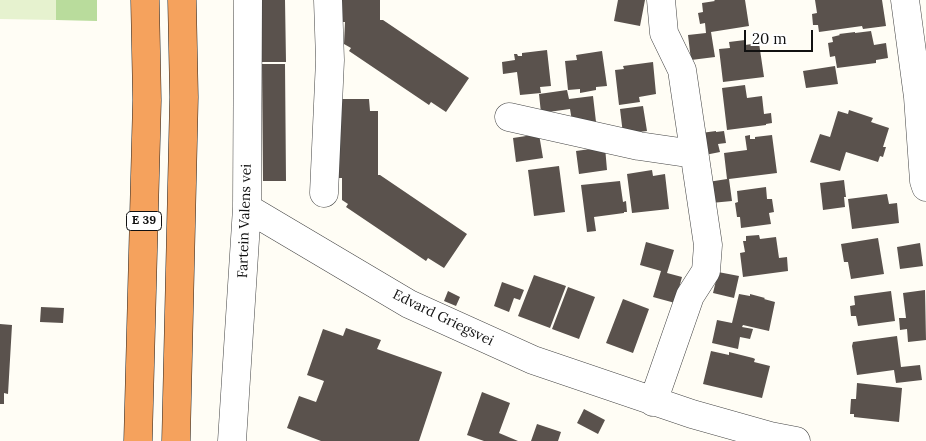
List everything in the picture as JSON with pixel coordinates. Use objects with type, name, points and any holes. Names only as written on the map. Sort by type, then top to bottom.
[{"type":"highway","name":"E 39","points":[[138,441],[147,100],[145,0]]},
{"type":"highway","name":"E 39","points":[[176,441],[184,106],[182,0]]},
{"type":"street","name":"Fartein Valens vei","points":[[232,441],[247,208],[248,0]]},
{"type":"street","points":[[324,193],[330,60],[328,0]]},
{"type":"street","points":[[653,402],[690,296],[706,271],[708,245],[682,70],[664,33],[661,0]]},
{"type":"street","points":[[906,0],[918,97],[926,187]]},
{"type":"street","points":[[509,117],[639,146],[694,154]]},
{"type":"street","name":"Edvard Griegsvei","points":[[247,208],[409,304],[533,360],[653,402],[770,436],[796,441]]},
{"type":"green space","points":[[0,0],[56,0],[56,20],[0,19]]},
{"type":"green space","points":[[56,0],[97,0],[97,21],[56,20]]},
{"type":"building","points":[[262,0],[285,0],[286,62],[262,62]]},
{"type":"building","points":[[336,0],[380,0],[380,20],[383,20],[469,78],[446,112],[431,102],[429,105],[349,51],[351,48],[344,44],[345,22],[341,22]]},
{"type":"building","points":[[618,0],[645,0],[640,26],[614,21]]},
{"type":"building","points":[[714,0],[745,0],[749,26],[711,32],[715,57],[691,60],[688,35],[706,33],[705,23],[700,24],[698,13],[703,12],[702,3]]},
{"type":"building","points":[[815,0],[882,0],[886,26],[863,29],[862,26],[819,32],[818,25],[813,25],[812,14],[817,13]]},
{"type":"building","points":[[871,31],[874,45],[886,43],[888,58],[876,60],[876,63],[837,68],[835,56],[830,57],[828,43],[833,42],[832,37],[839,34]]},
{"type":"building","points":[[745,40],[745,45],[759,43],[764,77],[723,82],[719,49],[730,48],[729,42]]},
{"type":"building","points":[[547,50],[551,86],[540,87],[541,93],[520,95],[517,72],[503,74],[502,62],[515,60],[514,54],[522,56],[522,53]]},
{"type":"building","points":[[602,51],[607,86],[596,87],[596,90],[580,93],[580,89],[568,90],[565,61],[577,60],[576,55]]},
{"type":"building","points":[[653,62],[656,94],[639,97],[640,102],[619,105],[615,70],[624,69],[623,66]]},
{"type":"building","points":[[262,64],[285,64],[286,181],[263,181]]},
{"type":"building","points":[[835,66],[838,84],[806,88],[803,71]]},
{"type":"building","points":[[745,85],[747,98],[762,96],[764,114],[771,113],[772,123],[727,130],[722,88]]},
{"type":"building","points":[[567,90],[569,99],[593,96],[596,122],[584,124],[572,121],[570,109],[541,113],[539,94]]},
{"type":"building","points":[[338,99],[369,99],[370,111],[378,111],[378,175],[467,234],[444,268],[428,258],[426,261],[346,207],[348,204],[342,200],[342,178],[338,178]]},
{"type":"building","points":[[643,106],[647,131],[623,134],[620,109]]},
{"type":"building","points":[[849,110],[873,118],[871,122],[889,128],[883,147],[886,147],[883,157],[880,156],[878,162],[846,152],[840,171],[810,162],[820,134],[830,137],[838,111],[848,114]]},
{"type":"building","points":[[724,131],[726,143],[718,144],[720,152],[705,155],[701,133]]},
{"type":"building","points":[[539,134],[543,158],[516,162],[513,138]]},
{"type":"building","points":[[750,135],[750,139],[755,139],[755,137],[772,135],[777,173],[729,179],[732,201],[711,203],[708,182],[727,179],[724,153],[747,150],[745,136]]},
{"type":"building","points":[[605,147],[607,170],[579,174],[576,151]]},
{"type":"building","points":[[559,166],[565,212],[534,216],[528,170]]},
{"type":"building","points":[[652,170],[653,176],[665,174],[669,209],[632,213],[627,174]]},
{"type":"building","points":[[844,180],[845,207],[823,210],[820,183]]},
{"type":"building","points":[[620,181],[623,202],[626,201],[627,212],[594,217],[596,231],[587,232],[581,185]]},
{"type":"building","points":[[766,187],[767,199],[772,199],[774,212],[769,213],[771,224],[741,228],[740,217],[737,217],[735,203],[738,202],[737,191]]},
{"type":"building","points":[[887,194],[889,204],[897,203],[899,223],[852,229],[848,199]]},
{"type":"building","points":[[759,235],[760,239],[776,237],[779,258],[787,257],[788,271],[743,277],[740,253],[745,252],[743,241],[746,241],[746,236]]},
{"type":"building","points":[[878,238],[884,274],[851,279],[848,262],[844,262],[841,244]]},
{"type":"building","points":[[646,242],[674,250],[667,273],[682,277],[675,303],[653,297],[661,271],[640,265]]},
{"type":"building","points":[[920,243],[923,266],[900,269],[897,247]]},
{"type":"building","points":[[718,272],[739,276],[734,298],[713,293]]},
{"type":"building","points":[[534,275],[566,286],[550,328],[518,316]]},
{"type":"building","points":[[502,282],[524,290],[520,300],[514,298],[509,312],[494,306]]},
{"type":"building","points":[[568,287],[595,297],[579,339],[552,329]]},
{"type":"building","points":[[925,290],[926,340],[908,342],[907,329],[900,330],[899,318],[906,318],[903,293]]},
{"type":"building","points":[[448,291],[460,297],[456,306],[444,301]]},
{"type":"building","points":[[891,291],[895,321],[858,326],[856,316],[851,316],[850,306],[855,305],[854,296]]},
{"type":"building","points":[[739,294],[750,296],[750,294],[775,302],[769,331],[743,325],[742,327],[753,329],[750,339],[740,337],[738,349],[712,343],[717,320],[732,323]]},
{"type":"building","points":[[623,299],[649,309],[633,353],[606,343]]},
{"type":"building","points":[[41,307],[64,308],[63,323],[40,322]]},
{"type":"building","points":[[0,324],[12,325],[8,394],[4,393],[4,404],[0,404]]},
{"type":"building","points":[[346,328],[381,340],[377,349],[442,372],[419,441],[321,441],[287,428],[299,396],[316,402],[324,381],[307,375],[323,329],[343,336]]},
{"type":"building","points":[[897,336],[901,367],[920,365],[922,380],[896,383],[894,370],[857,375],[853,342]]},
{"type":"building","points":[[711,351],[729,355],[729,352],[753,358],[755,359],[754,362],[770,366],[762,398],[703,384]]},
{"type":"building","points":[[857,383],[902,388],[899,422],[854,417],[854,414],[850,414],[851,399],[856,399]]},
{"type":"building","points":[[482,392],[510,403],[499,433],[518,441],[484,441],[467,435]]},
{"type":"building","points":[[584,409],[605,420],[598,434],[577,423]]},
{"type":"building","points":[[537,424],[561,432],[558,441],[531,441]]}]
